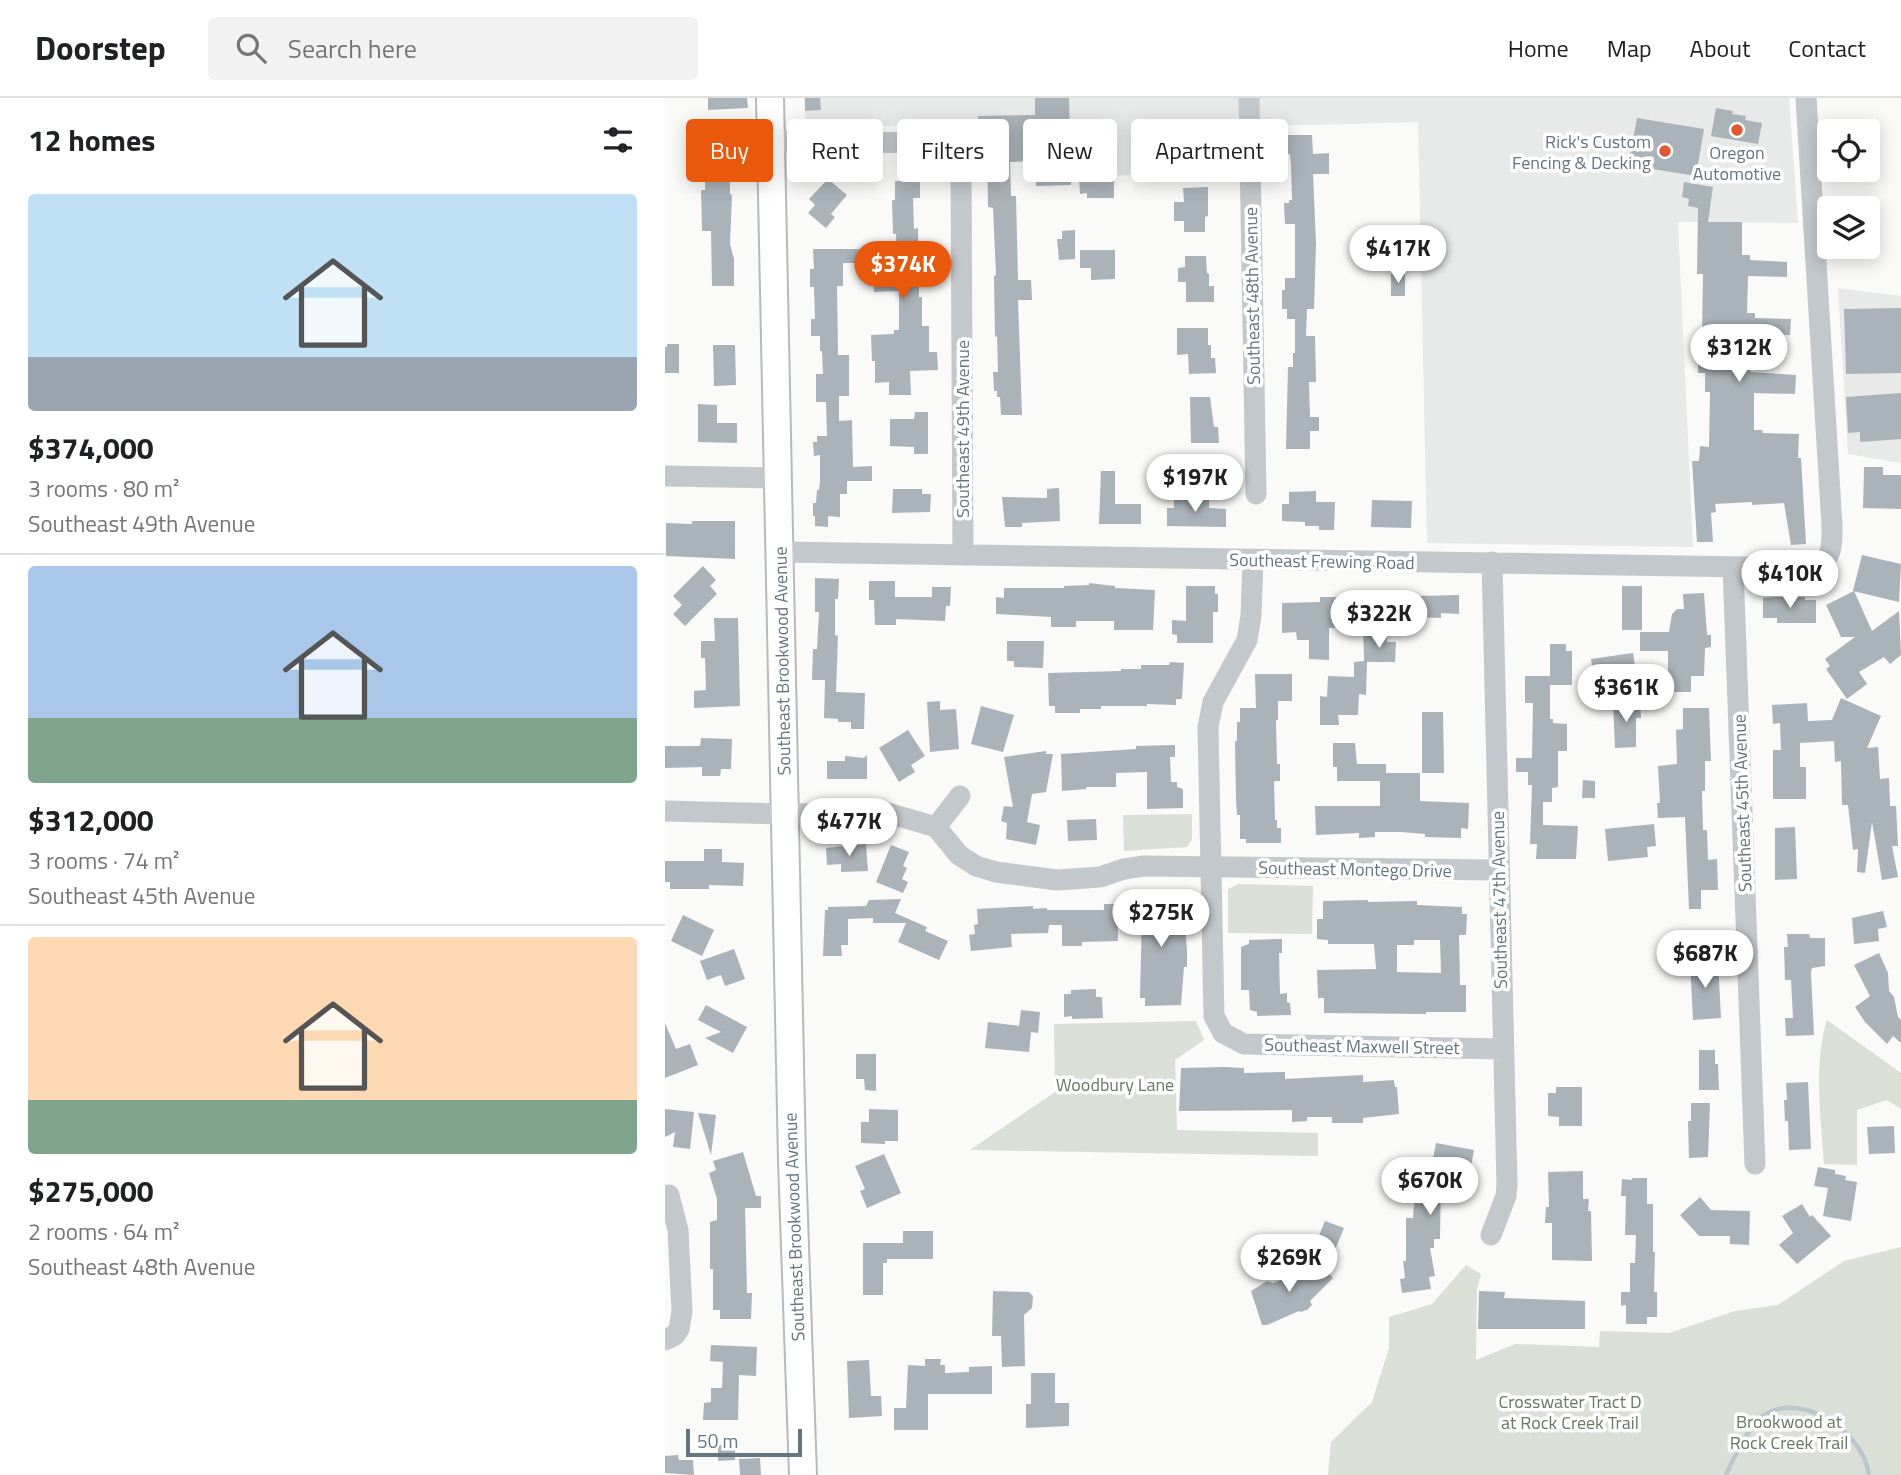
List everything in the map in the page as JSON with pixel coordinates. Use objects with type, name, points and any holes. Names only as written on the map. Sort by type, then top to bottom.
[{"type":"main road","name":"Southeast Brookwood Avenue","points":[[770,98],[771,119]]},
{"type":"main road","name":"Southeast Brookwood Avenue","points":[[773,182],[794,1228],[803,1475]]},
{"type":"street","name":"Southeast 48th Avenue","points":[[1249,98],[1256,494]]},
{"type":"street","name":"Southeast Frewing Road","points":[[780,552],[1817,568],[1827,562],[1831,551],[1832,527],[1806,98]]},
{"type":"street","name":"Southeast 49th Avenue","points":[[773,141],[930,143],[941,145],[952,152],[958,162],[961,173],[963,554]]},
{"type":"street","points":[[665,476],[779,478]]},
{"type":"street","points":[[1209,867],[1208,727],[1213,702],[1247,640],[1251,616],[1253,560]]},
{"type":"street","name":"Southeast 47th Avenue","points":[[1491,1235],[1506,1196],[1507,1185],[1492,562]]},
{"type":"street","name":"Southeast 45th Avenue","points":[[1733,567],[1755,1164]]},
{"type":"street","points":[[665,811],[888,813],[936,827],[960,796]]},
{"type":"street","name":"Southeast Montego Drive","points":[[936,827],[959,855],[976,866],[996,872],[1058,880],[1081,879],[1145,866],[1499,870]]},
{"type":"street","name":"Southeast Maxwell Street","points":[[1209,867],[1214,1016],[1223,1034],[1244,1044],[1503,1049]]},
{"type":"street","points":[[665,1339],[675,1335],[679,1329],[682,1311],[678,1230],[669,1195]]},
{"type":"shaded area","points":[[804,98],[1789,98],[1798,223],[1678,222],[1693,547],[1427,543],[1418,122],[1288,126],[1288,119],[1131,119],[1131,175],[1117,175],[1117,119],[1023,119],[1023,137],[1009,137],[1009,119],[897,119],[897,126],[883,126],[883,119],[805,119]]},
{"type":"shaded area","points":[[1838,288],[1901,296],[1901,463],[1848,454]]},
{"type":"green space","points":[[1192,814],[1192,840],[1187,847],[1124,851],[1123,815]]},
{"type":"green space","points":[[1238,884],[1313,886],[1312,934],[1228,933],[1228,889]]},
{"type":"green space","points":[[1827,1020],[1901,1073],[1901,1109],[1887,1100],[1857,1110],[1857,1165],[1824,1164],[1819,1073]]},
{"type":"green space","name":"Woodbury Lane","points":[[1196,1021],[1204,1040],[1175,1060],[1177,1130],[1318,1133],[1318,1156],[970,1150],[1055,1092],[1054,1024]]},
{"type":"green space","points":[[1901,1247],[1901,1475],[1328,1475],[1331,1442],[1372,1402],[1389,1348],[1389,1317],[1432,1304],[1466,1265],[1481,1274],[1477,1288],[1476,1360],[1515,1344],[1599,1347],[1600,1331],[1669,1333],[1735,1311],[1778,1305],[1844,1261]]},
{"type":"building","points":[[708,98],[747,98],[748,108],[708,110]]},
{"type":"building","points":[[805,98],[820,98],[821,110],[805,111]]},
{"type":"building","points":[[1035,98],[1069,98],[1069,119],[1023,119],[1023,161],[1010,162],[1011,196],[1016,196],[1018,280],[1031,280],[1032,300],[1018,300],[1022,415],[1001,415],[1000,397],[997,397],[997,391],[994,391],[993,372],[998,372],[997,336],[995,337],[996,275],[993,208],[988,207],[988,182],[1009,182],[1009,119],[978,119],[978,116],[1035,115]]},
{"type":"building","name":"Oregon Automotive","points":[[1716,108],[1746,116],[1745,120],[1762,123],[1758,144],[1711,136]]},
{"type":"building","name":"Rick's Custom Fencing & Decking","points":[[1637,118],[1704,129],[1696,176],[1628,165]]},
{"type":"building","points":[[1288,135],[1312,135],[1313,154],[1329,153],[1329,174],[1313,174],[1316,244],[1314,309],[1307,309],[1306,336],[1315,336],[1316,382],[1309,382],[1310,417],[1319,417],[1319,431],[1310,431],[1310,449],[1286,449],[1288,367],[1293,367],[1295,353],[1295,319],[1287,319],[1287,309],[1282,309],[1285,278],[1295,278],[1295,224],[1285,224],[1284,203],[1292,200]]},
{"type":"building","points":[[895,181],[920,182],[920,198],[913,198],[914,229],[918,228],[919,297],[922,297],[922,326],[929,326],[929,352],[937,352],[938,370],[910,371],[911,395],[889,395],[889,382],[875,383],[875,361],[872,361],[871,335],[894,334],[894,330],[899,330],[899,291],[874,292],[873,259],[897,259],[892,200],[895,200]]},
{"type":"building","points":[[705,182],[730,182],[730,244],[734,259],[734,286],[712,286],[711,231],[702,231],[701,190],[705,190]]},
{"type":"building","points":[[825,182],[832,182],[847,195],[831,214],[835,217],[826,228],[808,213],[815,205],[809,199]]},
{"type":"building","points":[[1036,182],[1071,182],[1071,185],[1036,186]]},
{"type":"building","points":[[1079,182],[1114,182],[1114,198],[1087,198],[1087,193],[1080,194]]},
{"type":"building","points":[[1684,182],[1713,187],[1708,222],[1742,222],[1742,255],[1750,255],[1750,260],[1787,262],[1787,277],[1748,276],[1747,313],[1755,313],[1755,318],[1791,319],[1790,335],[1750,334],[1750,372],[1796,375],[1795,394],[1754,393],[1754,430],[1763,430],[1762,433],[1799,434],[1798,458],[1801,458],[1806,544],[1791,545],[1784,503],[1752,505],[1752,502],[1715,504],[1716,512],[1711,513],[1713,542],[1697,542],[1692,461],[1699,461],[1700,446],[1709,447],[1710,392],[1705,392],[1705,373],[1698,373],[1703,274],[1697,274],[1698,208],[1688,206],[1689,199],[1682,197]]},
{"type":"building","points":[[1208,187],[1205,232],[1184,232],[1184,221],[1174,221],[1174,202],[1184,202],[1183,188]]},
{"type":"building","points":[[1075,230],[1075,259],[1059,260],[1057,239],[1062,239],[1062,231]]},
{"type":"building","points":[[813,249],[869,249],[869,263],[843,263],[843,286],[837,286],[838,355],[849,355],[849,396],[839,396],[839,421],[852,420],[853,467],[872,466],[872,481],[847,481],[847,494],[840,494],[840,517],[828,516],[828,527],[815,526],[813,516],[813,503],[816,503],[819,490],[820,455],[814,456],[813,442],[817,442],[817,436],[827,436],[826,402],[816,402],[816,374],[823,374],[820,336],[811,336],[811,319],[815,319],[814,287],[810,287],[810,269],[814,269]]},
{"type":"building","points":[[1080,250],[1115,250],[1115,279],[1091,280],[1091,268],[1080,268]]},
{"type":"building","points":[[1185,256],[1206,256],[1209,286],[1214,286],[1214,302],[1186,302],[1186,282],[1178,282],[1178,268],[1185,267]]},
{"type":"building","points":[[1391,274],[1405,274],[1405,296],[1391,296]]},
{"type":"building","points":[[1901,308],[1901,373],[1846,374],[1844,309]]},
{"type":"building","points":[[1177,328],[1208,328],[1208,345],[1211,345],[1211,358],[1215,358],[1216,373],[1189,374],[1188,354],[1177,355]]},
{"type":"building","points":[[667,344],[679,344],[679,373],[665,373]]},
{"type":"building","points":[[713,345],[735,345],[736,385],[714,386]]},
{"type":"building","points":[[1901,393],[1901,439],[1860,442],[1860,432],[1848,433],[1846,397]]},
{"type":"building","points":[[1190,397],[1210,397],[1219,443],[1191,443]]},
{"type":"building","points":[[698,404],[717,405],[717,423],[737,423],[737,443],[698,442]]},
{"type":"building","points":[[915,412],[928,412],[928,454],[914,454],[914,447],[890,446],[890,419],[914,419]]},
{"type":"building","points":[[1159,458],[1175,458],[1175,480],[1159,480]]},
{"type":"building","points":[[1864,467],[1883,467],[1883,475],[1901,475],[1901,509],[1863,508]]},
{"type":"building","points":[[1101,471],[1115,471],[1115,504],[1141,504],[1141,524],[1099,524]]},
{"type":"building","points":[[1059,488],[1060,521],[1022,523],[1022,527],[1005,527],[1002,497],[1047,498],[1047,489]]},
{"type":"building","points":[[893,489],[922,489],[922,494],[931,494],[930,512],[892,513]]},
{"type":"building","points":[[1316,491],[1316,502],[1335,502],[1334,530],[1319,530],[1319,526],[1305,526],[1305,522],[1282,521],[1282,504],[1289,504],[1289,492]]},
{"type":"building","points":[[1174,498],[1209,499],[1209,508],[1226,509],[1226,527],[1167,526],[1167,508],[1174,508]]},
{"type":"building","points":[[1372,500],[1412,501],[1411,528],[1371,527]]},
{"type":"building","points":[[692,521],[735,521],[735,559],[666,556],[666,523],[692,524]]},
{"type":"building","points":[[1862,555],[1901,564],[1899,602],[1853,591]]},
{"type":"building","points":[[703,566],[716,580],[710,586],[717,594],[685,626],[673,614],[682,605],[673,596]]},
{"type":"building","points":[[815,578],[839,579],[838,599],[835,599],[835,635],[838,636],[836,692],[865,693],[864,729],[851,729],[851,722],[824,718],[825,680],[812,680],[813,649],[817,649],[819,612],[815,612]]},
{"type":"building","points":[[869,581],[895,581],[895,597],[932,597],[932,587],[951,587],[950,606],[946,606],[945,621],[896,619],[896,625],[875,625],[874,600],[869,600]]},
{"type":"building","points":[[1089,583],[1115,588],[1155,590],[1153,630],[1114,630],[1114,621],[1076,621],[1076,627],[1051,627],[1051,617],[996,614],[996,597],[1004,598],[1004,588],[1064,588]]},
{"type":"building","points":[[1186,586],[1215,586],[1218,612],[1213,612],[1213,643],[1177,643],[1177,635],[1172,634],[1172,620],[1186,621]]},
{"type":"building","points":[[1622,586],[1642,586],[1642,630],[1622,630]]},
{"type":"building","points":[[1854,591],[1872,631],[1899,611],[1901,655],[1890,664],[1884,657],[1859,672],[1867,684],[1847,699],[1826,669],[1830,666],[1825,659],[1855,637],[1841,637],[1826,605]]},
{"type":"building","points":[[1704,593],[1707,635],[1711,635],[1711,647],[1705,648],[1704,676],[1691,676],[1691,692],[1668,692],[1668,651],[1640,651],[1640,632],[1669,632],[1672,614],[1677,609],[1684,609],[1683,594]]},
{"type":"building","points":[[1390,594],[1459,595],[1459,614],[1441,613],[1441,618],[1386,616],[1387,642],[1396,642],[1395,662],[1367,662],[1366,695],[1359,694],[1358,715],[1338,715],[1339,725],[1320,725],[1320,696],[1327,697],[1328,676],[1354,677],[1354,662],[1364,661],[1363,616],[1380,616],[1380,600],[1390,599]]},
{"type":"building","points":[[1320,597],[1341,597],[1341,611],[1354,611],[1354,627],[1329,628],[1329,660],[1309,659],[1309,640],[1297,640],[1296,632],[1282,633],[1282,603],[1320,602]]},
{"type":"building","points":[[1805,597],[1805,600],[1816,600],[1816,623],[1777,623],[1777,618],[1763,618],[1763,598]]},
{"type":"building","points":[[714,618],[738,618],[740,706],[694,708],[694,691],[706,690],[705,658],[701,658],[701,641],[715,641]]},
{"type":"building","points":[[1007,641],[1044,641],[1043,668],[1014,667],[1014,661],[1007,661]]},
{"type":"building","points":[[1550,644],[1566,644],[1566,651],[1572,651],[1572,685],[1550,685]]},
{"type":"building","points":[[1633,653],[1636,673],[1594,679],[1591,659]]},
{"type":"building","points":[[1170,662],[1184,663],[1182,699],[1176,699],[1176,705],[1101,706],[1101,709],[1080,709],[1080,713],[1055,713],[1055,706],[1049,706],[1048,673],[1121,671],[1141,669],[1141,665],[1169,665]]},
{"type":"building","points":[[1255,674],[1292,674],[1292,701],[1278,701],[1276,720],[1280,781],[1274,781],[1275,820],[1277,828],[1281,828],[1281,843],[1246,843],[1246,839],[1240,839],[1235,741],[1240,708],[1256,708]]},
{"type":"building","points":[[1525,676],[1550,676],[1550,719],[1553,719],[1553,723],[1567,724],[1567,751],[1558,751],[1558,787],[1552,788],[1552,802],[1543,802],[1543,825],[1578,826],[1576,859],[1536,859],[1537,844],[1530,844],[1532,785],[1528,785],[1528,772],[1516,772],[1516,758],[1532,758],[1533,703],[1525,703]]},
{"type":"building","points":[[1841,698],[1881,716],[1867,748],[1878,747],[1880,779],[1889,778],[1890,806],[1896,806],[1898,846],[1892,846],[1898,877],[1882,880],[1872,822],[1865,873],[1857,872],[1858,849],[1853,850],[1848,805],[1842,805],[1841,761],[1835,762],[1834,741],[1800,743],[1800,767],[1806,767],[1806,799],[1773,799],[1773,750],[1781,750],[1780,723],[1773,724],[1772,705],[1807,703],[1808,721],[1832,720]]},
{"type":"building","points":[[940,701],[940,710],[956,709],[959,749],[930,752],[927,702]]},
{"type":"building","points":[[1640,702],[1641,718],[1636,718],[1636,747],[1615,748],[1613,703]]},
{"type":"building","points":[[981,706],[1014,715],[1003,752],[971,744]]},
{"type":"building","points":[[1683,708],[1709,708],[1711,761],[1705,761],[1705,791],[1702,791],[1703,830],[1707,830],[1708,860],[1717,859],[1718,890],[1701,890],[1701,909],[1689,909],[1685,817],[1658,818],[1658,766],[1677,764],[1676,730],[1683,729]]},
{"type":"building","points":[[1422,712],[1443,712],[1444,773],[1422,773]]},
{"type":"building","points":[[908,730],[925,756],[911,765],[915,772],[899,782],[879,748]]},
{"type":"building","points":[[701,738],[732,739],[731,769],[721,769],[720,776],[702,776],[702,767],[665,768],[665,746],[700,746]]},
{"type":"building","points":[[1333,743],[1355,743],[1357,764],[1386,764],[1386,773],[1420,773],[1420,801],[1469,803],[1468,829],[1461,828],[1461,838],[1425,837],[1425,834],[1401,832],[1375,832],[1375,837],[1359,838],[1359,833],[1316,835],[1315,806],[1380,806],[1380,781],[1337,781],[1337,767],[1333,767]]},
{"type":"building","points":[[1175,745],[1175,757],[1170,757],[1171,782],[1177,782],[1177,787],[1183,790],[1183,808],[1147,809],[1147,772],[1116,773],[1116,787],[1086,787],[1062,791],[1061,754]]},
{"type":"building","points":[[1046,751],[1046,754],[1053,754],[1046,792],[1032,794],[1027,822],[1040,825],[1036,845],[1006,839],[1007,823],[1001,821],[1004,806],[1013,807],[1004,757]]},
{"type":"building","points":[[867,755],[867,779],[827,779],[827,761],[845,761],[845,756],[864,758]]},
{"type":"building","points":[[1583,780],[1595,781],[1595,798],[1582,798]]},
{"type":"building","points":[[1096,819],[1097,840],[1068,841],[1067,820]]},
{"type":"building","points":[[1654,824],[1656,846],[1647,847],[1648,857],[1608,861],[1605,829]]},
{"type":"building","points":[[1795,827],[1797,879],[1775,880],[1775,828]]},
{"type":"building","points":[[866,844],[868,871],[841,872],[841,864],[827,865],[826,848]]},
{"type":"building","points":[[891,845],[909,852],[903,866],[907,868],[902,879],[908,882],[903,893],[876,882]]},
{"type":"building","points":[[704,849],[722,849],[722,862],[744,863],[743,886],[709,885],[709,889],[670,889],[670,882],[665,882],[665,861],[704,861]]},
{"type":"building","points":[[1174,891],[1175,919],[1180,919],[1180,926],[1185,926],[1187,950],[1181,1005],[1145,1006],[1145,998],[1140,998],[1142,913],[1136,913],[1136,892]]},
{"type":"building","points":[[901,899],[895,913],[927,927],[925,931],[948,941],[939,960],[898,942],[906,923],[873,923],[873,918],[848,919],[848,945],[841,945],[842,956],[823,956],[825,910],[828,910],[828,907],[866,906],[869,900]]},
{"type":"building","points":[[1323,901],[1417,901],[1417,905],[1462,907],[1462,914],[1467,914],[1466,935],[1459,935],[1460,985],[1466,985],[1466,1012],[1324,1013],[1324,998],[1318,998],[1317,970],[1376,969],[1374,944],[1328,944],[1328,940],[1317,939],[1317,919],[1323,919]],"holes":[[[1414,940],[1440,940],[1441,973],[1397,972],[1397,945],[1414,945]]]},
{"type":"building","points":[[1104,904],[1117,904],[1118,941],[1082,942],[1082,946],[1062,946],[1062,925],[1049,925],[1048,933],[1011,934],[1012,947],[971,951],[969,935],[975,934],[974,925],[978,924],[977,909],[1033,906],[1033,909],[1047,910],[1104,910]]},
{"type":"building","points":[[1883,911],[1887,927],[1878,929],[1879,941],[1854,944],[1852,918]]},
{"type":"building","points":[[683,915],[714,930],[702,956],[671,941]]},
{"type":"building","points":[[1787,934],[1809,934],[1810,938],[1825,938],[1825,966],[1812,968],[1811,973],[1814,1035],[1786,1036],[1785,1018],[1793,1018],[1791,980],[1785,980],[1784,947],[1788,947]]},
{"type":"building","points":[[1282,939],[1282,953],[1279,953],[1280,994],[1287,993],[1291,1015],[1257,1016],[1257,1012],[1250,1010],[1249,990],[1241,990],[1241,947],[1249,944],[1249,940]]},
{"type":"building","points":[[734,949],[745,979],[725,986],[721,975],[707,980],[700,961]]},
{"type":"building","points":[[1879,953],[1888,973],[1889,991],[1894,997],[1901,1020],[1901,1043],[1893,1036],[1887,1044],[1865,1022],[1855,1007],[1870,996],[1854,965]]},
{"type":"building","points":[[1718,960],[1721,1018],[1693,1020],[1690,962]]},
{"type":"building","points":[[1096,989],[1096,997],[1102,997],[1103,1018],[1064,1017],[1064,994],[1071,994],[1071,990]]},
{"type":"building","points":[[706,1005],[747,1027],[733,1053],[705,1038],[721,1032],[698,1020]]},
{"type":"building","points":[[1021,1010],[1040,1012],[1038,1033],[1031,1032],[1029,1052],[985,1048],[988,1022],[1019,1026]]},
{"type":"building","points":[[665,1023],[676,1049],[690,1044],[698,1065],[665,1078]]},
{"type":"building","points":[[1699,1050],[1715,1050],[1719,1090],[1699,1090]]},
{"type":"building","points":[[856,1054],[876,1054],[876,1091],[865,1090],[864,1079],[856,1079]]},
{"type":"building","points":[[1181,1068],[1244,1068],[1244,1073],[1285,1072],[1285,1079],[1363,1075],[1363,1082],[1394,1080],[1399,1114],[1363,1118],[1363,1123],[1332,1123],[1332,1117],[1307,1117],[1307,1121],[1292,1122],[1292,1110],[1179,1111]]},
{"type":"building","points":[[1808,1082],[1811,1149],[1789,1150],[1784,1100],[1787,1100],[1786,1083]]},
{"type":"building","points":[[1556,1087],[1582,1087],[1582,1126],[1559,1126],[1559,1117],[1548,1116],[1548,1093],[1556,1093]]},
{"type":"building","points":[[1691,1103],[1710,1103],[1708,1157],[1689,1158],[1688,1121],[1691,1121]]},
{"type":"building","points":[[665,1109],[694,1112],[690,1149],[673,1147],[675,1132],[665,1137]]},
{"type":"building","points":[[869,1109],[898,1110],[898,1141],[885,1141],[885,1144],[861,1143],[861,1122],[869,1122]]},
{"type":"building","points":[[698,1113],[716,1115],[711,1155]]},
{"type":"building","points":[[1894,1126],[1895,1153],[1869,1154],[1867,1127]]},
{"type":"building","points":[[1436,1143],[1474,1150],[1469,1178],[1441,1173],[1440,1239],[1434,1239],[1434,1248],[1430,1248],[1435,1276],[1429,1277],[1431,1289],[1402,1293],[1400,1279],[1405,1278],[1403,1261],[1406,1261],[1406,1218],[1413,1218],[1415,1188],[1427,1189]]},
{"type":"building","points":[[743,1152],[756,1196],[761,1196],[761,1208],[745,1208],[747,1293],[752,1293],[751,1319],[720,1319],[720,1310],[713,1310],[710,1222],[717,1220],[717,1199],[709,1173],[716,1170],[713,1161]]},
{"type":"building","points":[[884,1154],[901,1193],[867,1208],[860,1191],[865,1189],[855,1166]]},
{"type":"building","points":[[1818,1167],[1835,1170],[1835,1174],[1846,1176],[1845,1180],[1857,1182],[1851,1221],[1823,1216],[1828,1188],[1814,1186]]},
{"type":"building","points":[[1583,1171],[1583,1199],[1589,1199],[1588,1211],[1591,1211],[1592,1261],[1552,1260],[1552,1223],[1545,1223],[1546,1207],[1549,1207],[1548,1172]]},
{"type":"building","points":[[1647,1178],[1647,1204],[1653,1204],[1654,1292],[1657,1292],[1657,1317],[1647,1317],[1647,1324],[1626,1324],[1626,1305],[1621,1306],[1621,1292],[1630,1292],[1630,1263],[1635,1263],[1636,1235],[1625,1235],[1626,1196],[1621,1196],[1622,1179]]},
{"type":"building","points":[[1700,1197],[1711,1210],[1750,1211],[1749,1245],[1730,1244],[1730,1236],[1699,1236],[1680,1215]]},
{"type":"building","points":[[1802,1204],[1810,1217],[1812,1215],[1831,1236],[1797,1264],[1779,1245],[1793,1233],[1782,1216]]},
{"type":"building","points":[[1325,1221],[1344,1228],[1335,1250],[1316,1243]]},
{"type":"building","points":[[903,1231],[933,1231],[933,1259],[887,1259],[887,1263],[883,1263],[883,1295],[863,1295],[863,1243],[903,1243]]},
{"type":"building","points":[[1317,1262],[1333,1278],[1310,1301],[1312,1305],[1307,1310],[1262,1325],[1251,1291],[1267,1281],[1273,1283],[1294,1271],[1298,1273],[1309,1269]]},
{"type":"building","points":[[993,1291],[1029,1292],[1033,1296],[1032,1308],[1024,1315],[1025,1366],[1002,1367],[1001,1336],[992,1336]]},
{"type":"building","points":[[1479,1291],[1505,1292],[1504,1298],[1585,1301],[1585,1329],[1478,1329]]},
{"type":"building","points":[[711,1345],[757,1347],[756,1376],[739,1375],[738,1420],[703,1420],[704,1403],[711,1402],[711,1388],[722,1388],[723,1362],[710,1361]]},
{"type":"building","points":[[925,1359],[941,1359],[940,1365],[945,1365],[945,1373],[969,1372],[969,1367],[992,1366],[992,1394],[928,1394],[928,1430],[894,1430],[894,1408],[906,1408],[908,1365],[925,1366]]},
{"type":"building","points":[[869,1360],[871,1396],[881,1396],[882,1416],[849,1418],[847,1361]]},
{"type":"building","points":[[1031,1373],[1055,1373],[1055,1403],[1069,1403],[1069,1426],[1026,1428],[1026,1404],[1031,1404]]},
{"type":"building","points":[[718,1445],[735,1445],[735,1460],[718,1461]]},
{"type":"building","points":[[678,1455],[679,1460],[693,1460],[694,1475],[665,1473],[665,1456]]},
{"type":"building","points":[[760,1458],[761,1475],[740,1475],[739,1459]]},
{"type":"waterway","points":[[1726,1475],[1745,1437],[1759,1419],[1774,1410],[1792,1408],[1809,1411],[1842,1430],[1855,1443],[1869,1475]]},
{"type":"place","name":"Oregon Automotive","points":[[1737,130]]},
{"type":"place","name":"Rick's Custom Fencing & Decking","points":[[1665,151]]},
{"type":"park label","name":"Crosswater Tract D at Rock Creek Trail","points":[[1570,1411]]},
{"type":"park label","name":"Brookwood at Rock Creek Trail","points":[[1789,1431]]}]
